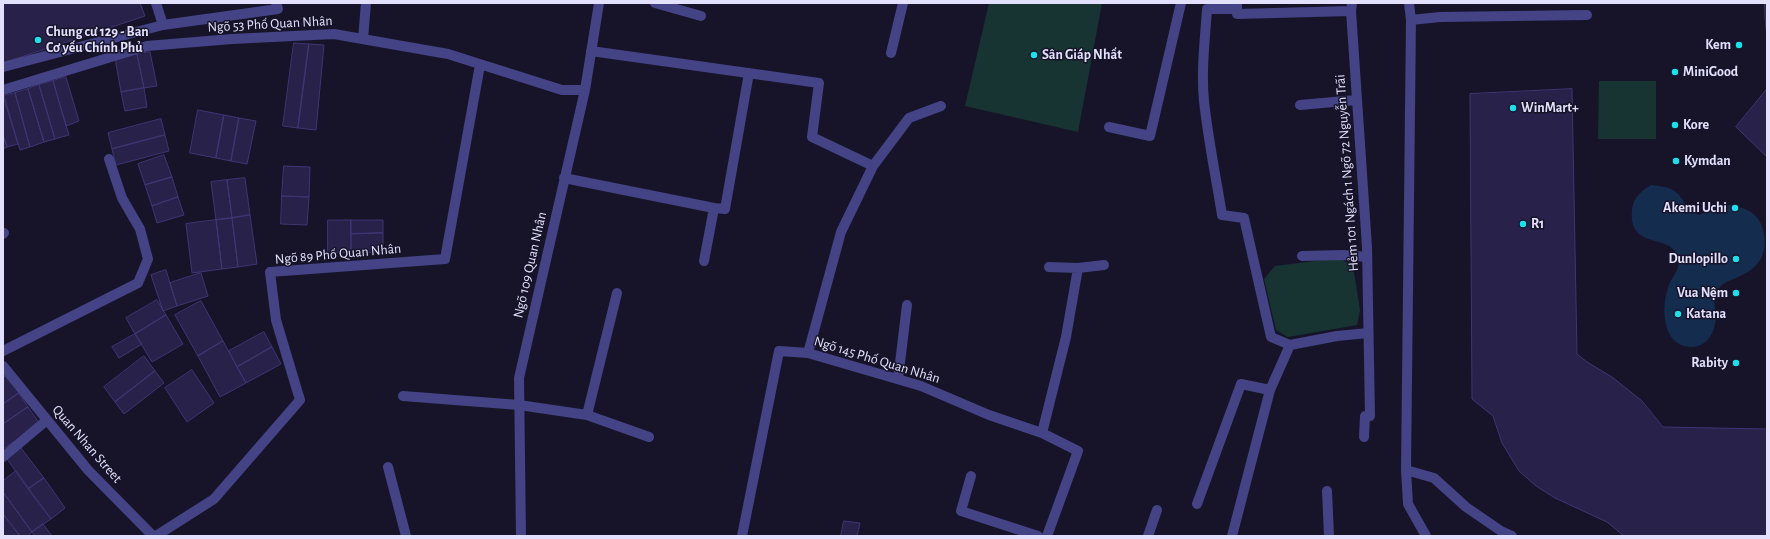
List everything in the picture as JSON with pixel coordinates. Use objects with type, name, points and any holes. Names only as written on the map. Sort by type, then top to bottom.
[{"type":"street","points":[[156,3],[162,25]]},
{"type":"street","points":[[3,67],[162,25],[278,9],[276,3]]},
{"type":"street","points":[[363,39],[366,3]]},
{"type":"street","name":"Ngõ 109 Quan Nhân","points":[[521,536],[519,378],[585,90],[599,3]]},
{"type":"street","points":[[656,3],[701,16]]},
{"type":"street","points":[[891,53],[903,3]]},
{"type":"street","points":[[1109,127],[1150,136],[1181,3]]},
{"type":"street","points":[[1409,3],[1411,20],[1406,470],[1408,504],[1426,536]]},
{"type":"street","name":"Hẻm 101 Ngách 1 Ngõ 72 Nguyễn Trãi","points":[[1290,346],[1272,337],[1244,218],[1222,215],[1204,100],[1207,9],[1352,7],[1356,100],[1367,257],[1370,416],[1365,416],[1364,437]]},
{"type":"street","points":[[1411,20],[1440,17],[1587,15]]},
{"type":"street","name":"Ngõ 53 Phố Quan Nhân","points":[[3,90],[147,46],[232,39],[334,34],[448,54],[562,90],[585,90]]},
{"type":"street","points":[[591,51],[819,83],[812,137],[873,166]]},
{"type":"street","name":"Ngõ 89 Phố Quan Nhân","points":[[155,536],[214,499],[300,400],[276,320],[270,272],[445,259],[480,65]]},
{"type":"street","points":[[564,178],[725,209],[749,73]]},
{"type":"street","points":[[1300,105],[1356,100]]},
{"type":"street","points":[[808,353],[841,232],[873,166],[910,118],[940,106]]},
{"type":"street","points":[[3,351],[138,284],[148,259],[140,229],[122,198],[109,159]]},
{"type":"street","points":[[704,261],[714,208]]},
{"type":"street","points":[[1302,256],[1344,255],[1367,257]]},
{"type":"street","points":[[1049,267],[1078,268],[1104,265]]},
{"type":"street","points":[[1042,433],[1066,337],[1078,268]]},
{"type":"street","points":[[587,415],[617,293]]},
{"type":"street","points":[[898,379],[907,306]]},
{"type":"street","points":[[1232,536],[1270,390],[1290,346],[1337,336],[1368,333]]},
{"type":"street","name":"Ngõ 145 Phố Quan Nhân","points":[[742,536],[779,351],[808,353],[922,386],[989,416],[1042,433],[1078,451],[1047,536]]},
{"type":"street","name":"Quan Nhan Street","points":[[3,366],[88,470],[155,536]]},
{"type":"street","points":[[1197,504],[1241,384],[1270,390]]},
{"type":"street","points":[[404,396],[519,405],[587,415],[649,437]]},
{"type":"street","points":[[3,457],[47,420]]},
{"type":"street","points":[[388,467],[406,536]]},
{"type":"street","points":[[1406,470],[1434,478],[1466,507],[1501,531],[1512,536]]},
{"type":"street","points":[[971,476],[961,511],[1038,536]]},
{"type":"street","points":[[1327,491],[1329,536]]},
{"type":"street","points":[[1148,536],[1157,510]]},
{"type":"green space","name":"Sân Giáp Nhất","points":[[989,3],[1102,3],[1078,132],[965,106]]},
{"type":"green space","points":[[1599,81],[1656,81],[1656,139],[1598,139]]},
{"type":"green space","points":[[1339,258],[1353,266],[1360,310],[1357,325],[1288,337],[1276,330],[1264,279],[1275,266]]},
{"type":"water","points":[[1651,185],[1666,187],[1673,190],[1678,194],[1689,209],[1699,215],[1713,208],[1728,205],[1743,208],[1751,212],[1762,225],[1765,244],[1762,257],[1759,262],[1749,271],[1720,286],[1716,293],[1714,304],[1716,320],[1713,331],[1708,340],[1698,346],[1687,347],[1676,342],[1670,335],[1665,321],[1665,298],[1669,285],[1677,270],[1679,258],[1677,254],[1672,248],[1665,244],[1642,236],[1636,231],[1632,222],[1632,210],[1636,198],[1641,192]]},
{"type":"building","name":"Chung cư 129 - Ban Cơ yếu Chính Phủ","points":[[3,3],[140,3],[145,16],[3,63]]},
{"type":"building","points":[[1765,3],[1767,3],[1767,38],[1765,17]]},
{"type":"building","points":[[294,43],[309,44],[298,128],[283,126]]},
{"type":"building","points":[[309,44],[324,45],[316,130],[298,128]]},
{"type":"building","points":[[150,52],[157,86],[144,88],[137,54]]},
{"type":"building","points":[[137,54],[144,88],[121,92],[115,58]]},
{"type":"building","points":[[66,77],[79,121],[66,126],[53,81]]},
{"type":"building","points":[[53,81],[69,135],[55,139],[39,85]]},
{"type":"building","points":[[39,85],[55,139],[44,142],[28,89]]},
{"type":"building","points":[[144,88],[147,107],[125,111],[121,92]]},
{"type":"building","points":[[28,89],[44,142],[30,147],[15,93]]},
{"type":"building","name":"R1","points":[[1572,89],[1577,354],[1612,377],[1642,401],[1663,427],[1767,429],[1767,536],[1624,536],[1607,522],[1555,498],[1536,486],[1519,471],[1502,443],[1493,416],[1472,399],[1470,94]]},
{"type":"building","points":[[1767,89],[1767,157],[1736,127]]},
{"type":"building","points":[[15,93],[30,147],[20,150],[4,96]]},
{"type":"building","points":[[3,96],[18,144],[7,147],[3,135]]},
{"type":"building","points":[[198,110],[224,115],[216,158],[190,153]]},
{"type":"building","points":[[224,115],[239,118],[231,161],[216,158]]},
{"type":"building","points":[[239,118],[256,121],[247,164],[231,161]]},
{"type":"building","points":[[161,119],[165,135],[112,149],[108,133]]},
{"type":"building","points":[[3,135],[7,147],[3,149]]},
{"type":"building","points":[[165,135],[169,151],[116,165],[112,149]]},
{"type":"building","points":[[164,155],[172,177],[145,185],[138,164]]},
{"type":"building","points":[[284,166],[310,167],[309,197],[282,196]]},
{"type":"building","points":[[172,177],[178,197],[152,206],[145,185]]},
{"type":"building","points":[[245,178],[250,215],[232,218],[227,180]]},
{"type":"building","points":[[227,180],[232,218],[216,220],[211,182]]},
{"type":"building","points":[[282,196],[309,197],[307,225],[281,224]]},
{"type":"building","points":[[178,197],[184,215],[157,223],[152,206]]},
{"type":"building","points":[[250,215],[257,264],[238,267],[232,218]]},
{"type":"building","points":[[232,218],[238,267],[222,269],[216,220]]},
{"type":"building","points":[[216,220],[222,269],[192,273],[186,224]]},
{"type":"building","points":[[328,220],[351,220],[351,252],[328,253]]},
{"type":"building","points":[[351,220],[383,220],[383,233],[351,234]]},
{"type":"building","points":[[383,233],[383,253],[351,252],[351,234]]},
{"type":"building","points":[[166,270],[177,306],[163,311],[151,275]]},
{"type":"building","points":[[201,273],[208,296],[177,306],[170,283]]},
{"type":"building","points":[[157,300],[166,315],[135,334],[126,318]]},
{"type":"building","points":[[201,301],[223,341],[198,356],[175,315]]},
{"type":"building","points":[[166,315],[183,344],[152,362],[135,334]]},
{"type":"building","points":[[264,332],[272,347],[237,367],[229,351]]},
{"type":"building","points":[[135,334],[142,344],[119,358],[112,347]]},
{"type":"building","points":[[223,341],[246,383],[220,397],[198,356]]},
{"type":"building","points":[[272,347],[281,364],[246,383],[237,367]]},
{"type":"building","points":[[144,356],[155,371],[115,402],[104,387]]},
{"type":"building","points":[[192,370],[214,403],[187,422],[165,388]]},
{"type":"building","points":[[155,371],[164,383],[124,414],[115,402]]},
{"type":"building","points":[[7,375],[19,393],[3,404],[3,378]]},
{"type":"building","points":[[19,393],[28,407],[3,424],[3,404]]},
{"type":"building","points":[[28,407],[40,424],[3,449],[3,424]]},
{"type":"building","points":[[21,448],[44,478],[28,489],[7,459]]},
{"type":"building","points":[[16,471],[51,519],[32,532],[3,492],[3,481]]},
{"type":"building","points":[[44,478],[65,508],[51,519],[28,489]]},
{"type":"building","points":[[3,492],[32,532],[28,536],[20,536],[3,514]]},
{"type":"building","points":[[3,514],[20,536],[3,536]]},
{"type":"building","points":[[844,521],[860,523],[857,536],[841,536]]},
{"type":"building","points":[[43,524],[52,536],[35,536],[32,532]]},
{"type":"place","name":"Chung cư 129 - Ban Cơ yếu Chính Phủ","points":[[38,40]]},
{"type":"place","name":"Kem","points":[[1739,45]]},
{"type":"place","name":"Sân Giáp Nhất","points":[[1034,55]]},
{"type":"place","name":"MiniGood","points":[[1675,72]]},
{"type":"place","name":"WinMart+","points":[[1513,108]]},
{"type":"place","name":"Kore","points":[[1675,125]]},
{"type":"place","name":"Kymdan","points":[[1676,161]]},
{"type":"place","name":"Akemi Uchi","points":[[1735,208]]},
{"type":"place","name":"R1","points":[[1523,224]]},
{"type":"place","name":"Dunlopillo","points":[[1736,259]]},
{"type":"place","name":"Vua Nệm","points":[[1736,293]]},
{"type":"place","name":"Katana","points":[[1678,314]]},
{"type":"place","name":"Rabity","points":[[1736,363]]}]
